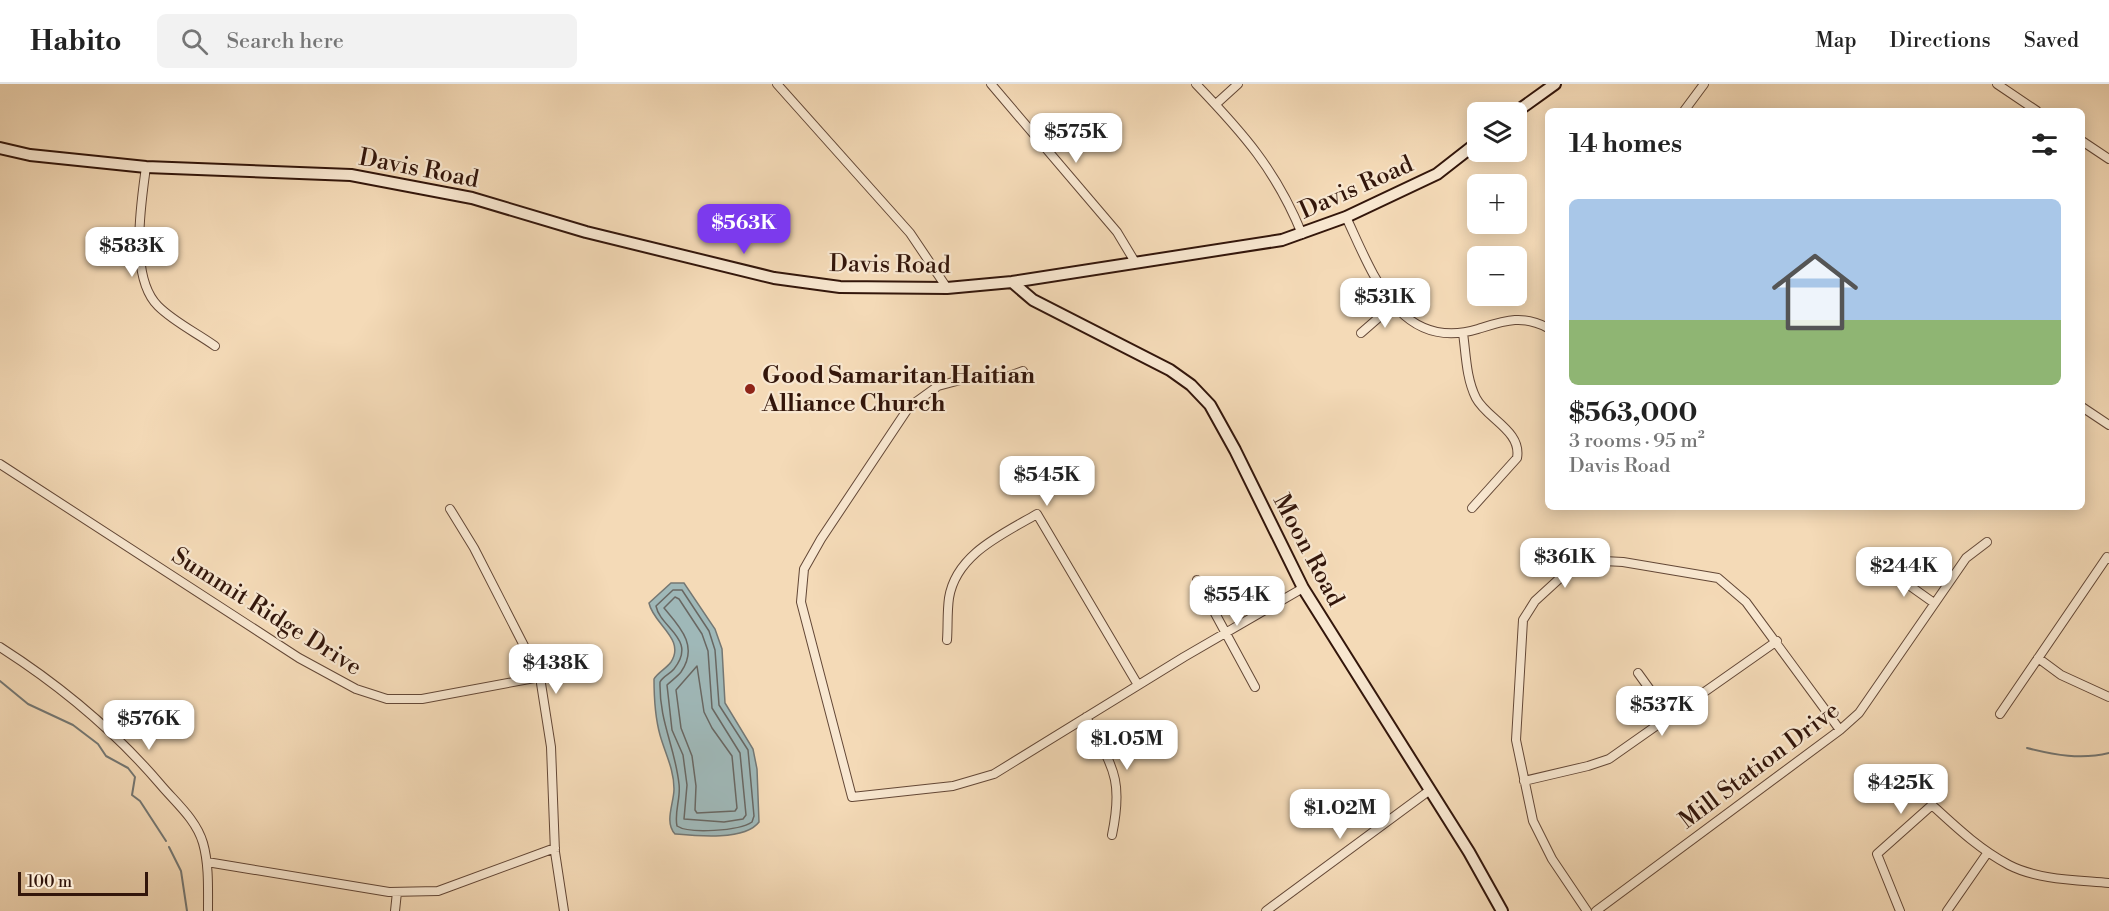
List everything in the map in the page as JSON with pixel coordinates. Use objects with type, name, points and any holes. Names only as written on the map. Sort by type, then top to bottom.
[{"type":"street","points":[[777,84],[826,142],[910,233],[947,288]]},
{"type":"street","points":[[991,84],[1118,232],[1135,262]]},
{"type":"street","points":[[1196,84],[1266,162],[1288,199],[1302,234]]},
{"type":"street","points":[[1216,104],[1238,84]]},
{"type":"street","points":[[1527,104],[1555,84]]},
{"type":"street","points":[[1686,108],[1704,84]]},
{"type":"street","points":[[1997,84],[2033,108]]},
{"type":"street","points":[[2085,143],[2109,159]]},
{"type":"street","name":"Davis Road","points":[[0,148],[30,155],[146,167],[351,175],[472,198],[586,232],[774,278],[840,287],[947,288],[1012,282],[1282,240],[1346,217],[1437,174],[1467,151]]},
{"type":"street","points":[[146,167],[138,235],[147,288],[158,306],[215,346]]},
{"type":"street","points":[[1346,217],[1377,283],[1392,306],[1417,325],[1435,331],[1463,333],[1517,318],[1527,319],[1545,327]]},
{"type":"street","name":"Moon Road","points":[[1012,282],[1033,300],[1163,366],[1199,392],[1220,421],[1303,588],[1430,790],[1502,911]]},
{"type":"street","points":[[1361,333],[1392,306]]},
{"type":"street","points":[[1463,333],[1470,380],[1476,397],[1482,407],[1513,437],[1518,449],[1517,458],[1472,508]]},
{"type":"street","points":[[1023,371],[1004,378],[968,378],[938,386],[909,407],[821,539],[804,569],[801,602],[852,796],[953,786],[994,774],[1138,685],[1303,588]]},
{"type":"street","points":[[2085,409],[2109,425]]},
{"type":"street","name":"Summit Ridge Drive","points":[[0,465],[298,658],[356,689],[387,699],[422,699],[540,677]]},
{"type":"street","points":[[450,509],[474,548],[540,677],[550,747],[555,848],[564,911]]},
{"type":"street","points":[[947,640],[949,597],[962,568],[983,546],[1037,514],[1138,685]]},
{"type":"street","name":"Mill Station Drive","points":[[1596,911],[1840,730],[1859,712],[1966,558],[1987,542]]},
{"type":"street","points":[[2000,714],[2107,557],[2109,559]]},
{"type":"street","points":[[1587,911],[1552,859],[1533,821],[1516,740],[1523,620],[1535,601],[1571,568],[1604,561],[1623,562],[1718,578],[1746,602],[1777,641],[1840,730]]},
{"type":"street","points":[[1889,571],[1934,603]]},
{"type":"street","points":[[1197,580],[1255,687]]},
{"type":"street","points":[[1524,781],[1609,759],[1777,641]]},
{"type":"street","points":[[0,647],[49,679],[110,730],[188,815],[202,840],[207,862],[208,911]]},
{"type":"street","points":[[2038,658],[2061,675],[2109,697]]},
{"type":"street","points":[[1638,673],[1669,716]]},
{"type":"street","points":[[1086,717],[1115,771],[1119,802],[1112,835]]},
{"type":"street","points":[[1266,911],[1430,790]]},
{"type":"street","points":[[1900,911],[1878,854],[1932,805],[1969,839],[2010,866],[2056,878],[2109,883]]},
{"type":"street","points":[[207,862],[397,892],[438,891],[555,848]]},
{"type":"street","points":[[1947,911],[1988,852]]},
{"type":"street","points":[[396,911],[397,892]]},
{"type":"water","points":[[671,583],[684,583],[715,629],[722,649],[725,703],[753,749],[757,769],[759,822],[752,828],[732,835],[675,834],[670,824],[674,782],[657,721],[654,679],[667,667],[675,654],[672,639],[656,618],[649,603]]},
{"type":"waterway","points":[[0,681],[28,704],[73,725],[98,744],[106,756],[128,768],[135,777],[132,795],[140,801],[166,841]]},
{"type":"waterway","points":[[2027,748],[2068,756],[2109,753]]},
{"type":"waterway","points":[[169,847],[181,871],[187,911]]},
{"type":"place","name":"Good Samaritan Haitian Alliance Church","points":[[750,389]]}]
